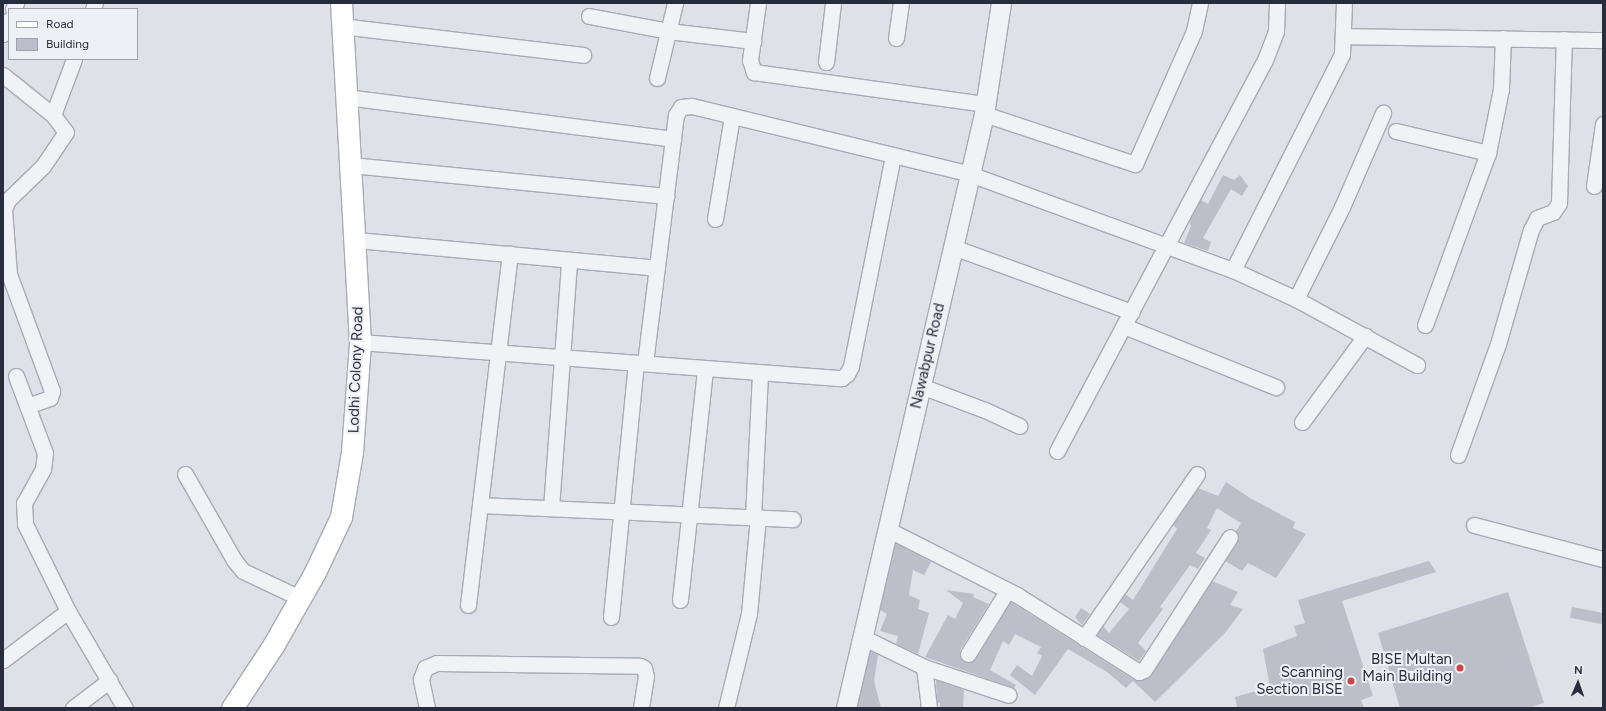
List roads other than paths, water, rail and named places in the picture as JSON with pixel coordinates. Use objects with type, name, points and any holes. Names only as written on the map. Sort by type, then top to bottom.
[{"type":"main road","name":"Lodhi Colony Road","points":[[232,708],[300,598],[341,517],[352,452],[360,342],[356,240],[340,26],[340,3]]},
{"type":"street","points":[[657,78],[674,3]]},
{"type":"street","points":[[758,3],[750,60],[754,72],[985,109],[1135,164],[1194,31],[1200,3]]},
{"type":"street","points":[[826,62],[833,3]]},
{"type":"street","points":[[896,38],[901,3]]},
{"type":"street","name":"Nawabpur Road","points":[[846,708],[985,109],[1001,3]]},
{"type":"street","points":[[1057,452],[1168,246],[1272,45],[1277,3]]},
{"type":"street","points":[[1232,270],[1342,54],[1344,36],[1344,3]]},
{"type":"street","points":[[589,16],[668,31],[753,41]]},
{"type":"street","points":[[3,34],[8,22]]},
{"type":"street","points":[[340,26],[583,55]]},
{"type":"street","points":[[1344,36],[1603,40]]},
{"type":"street","points":[[1425,325],[1488,153],[1501,89],[1503,38]]},
{"type":"street","points":[[1458,455],[1498,344],[1531,230],[1537,218],[1553,212],[1560,203],[1564,40]]},
{"type":"street","points":[[53,115],[74,60]]},
{"type":"street","points":[[3,76],[53,115],[66,132],[44,166],[8,200],[4,209],[9,274],[52,391],[50,398],[28,406]]},
{"type":"street","points":[[346,97],[673,139]]},
{"type":"street","points":[[611,617],[621,511],[641,363],[657,268],[676,115],[681,107],[692,106],[970,174],[1232,270],[1296,299],[1417,365]]},
{"type":"street","points":[[1296,299],[1342,206],[1383,113]]},
{"type":"street","points":[[715,219],[732,116]]},
{"type":"street","points":[[1594,186],[1603,124]]},
{"type":"street","points":[[1396,131],[1488,153]]},
{"type":"street","points":[[360,342],[842,378],[847,374],[893,156]]},
{"type":"street","points":[[350,165],[666,196]]},
{"type":"street","points":[[356,240],[657,268]]},
{"type":"street","points":[[953,247],[1132,312]]},
{"type":"street","points":[[468,605],[510,254]]},
{"type":"street","points":[[550,508],[570,260]]},
{"type":"street","points":[[1124,326],[1276,386]]},
{"type":"street","points":[[1302,422],[1365,336]]},
{"type":"street","points":[[680,600],[705,368]]},
{"type":"street","points":[[726,708],[749,614],[756,517],[760,372]]},
{"type":"street","points":[[16,376],[45,453],[43,470],[24,503],[25,524],[68,611],[110,680],[125,708]]},
{"type":"street","points":[[920,386],[985,410],[1019,426]]},
{"type":"street","points":[[185,474],[234,560],[243,571],[300,598]]},
{"type":"street","points":[[1084,638],[1197,474]]},
{"type":"street","points":[[480,505],[793,519]]},
{"type":"street","points":[[1474,525],[1602,555]]},
{"type":"street","points":[[887,529],[1007,591],[1135,671],[1144,670],[1230,537]]},
{"type":"street","points":[[968,654],[1007,591]]},
{"type":"street","points":[[3,660],[68,611]]},
{"type":"street","points":[[862,637],[924,667],[1009,695]]},
{"type":"street","points":[[427,708],[421,679],[425,668],[437,663],[640,666],[644,668],[646,676],[641,708]]},
{"type":"street","points":[[924,667],[928,708]]},
{"type":"street","points":[[73,708],[110,680]]},
{"type":"place","name":"BISE Multan Main Building","points":[[1460,668]]},
{"type":"place","name":"Scanning Section BISE","points":[[1351,681]]}]
